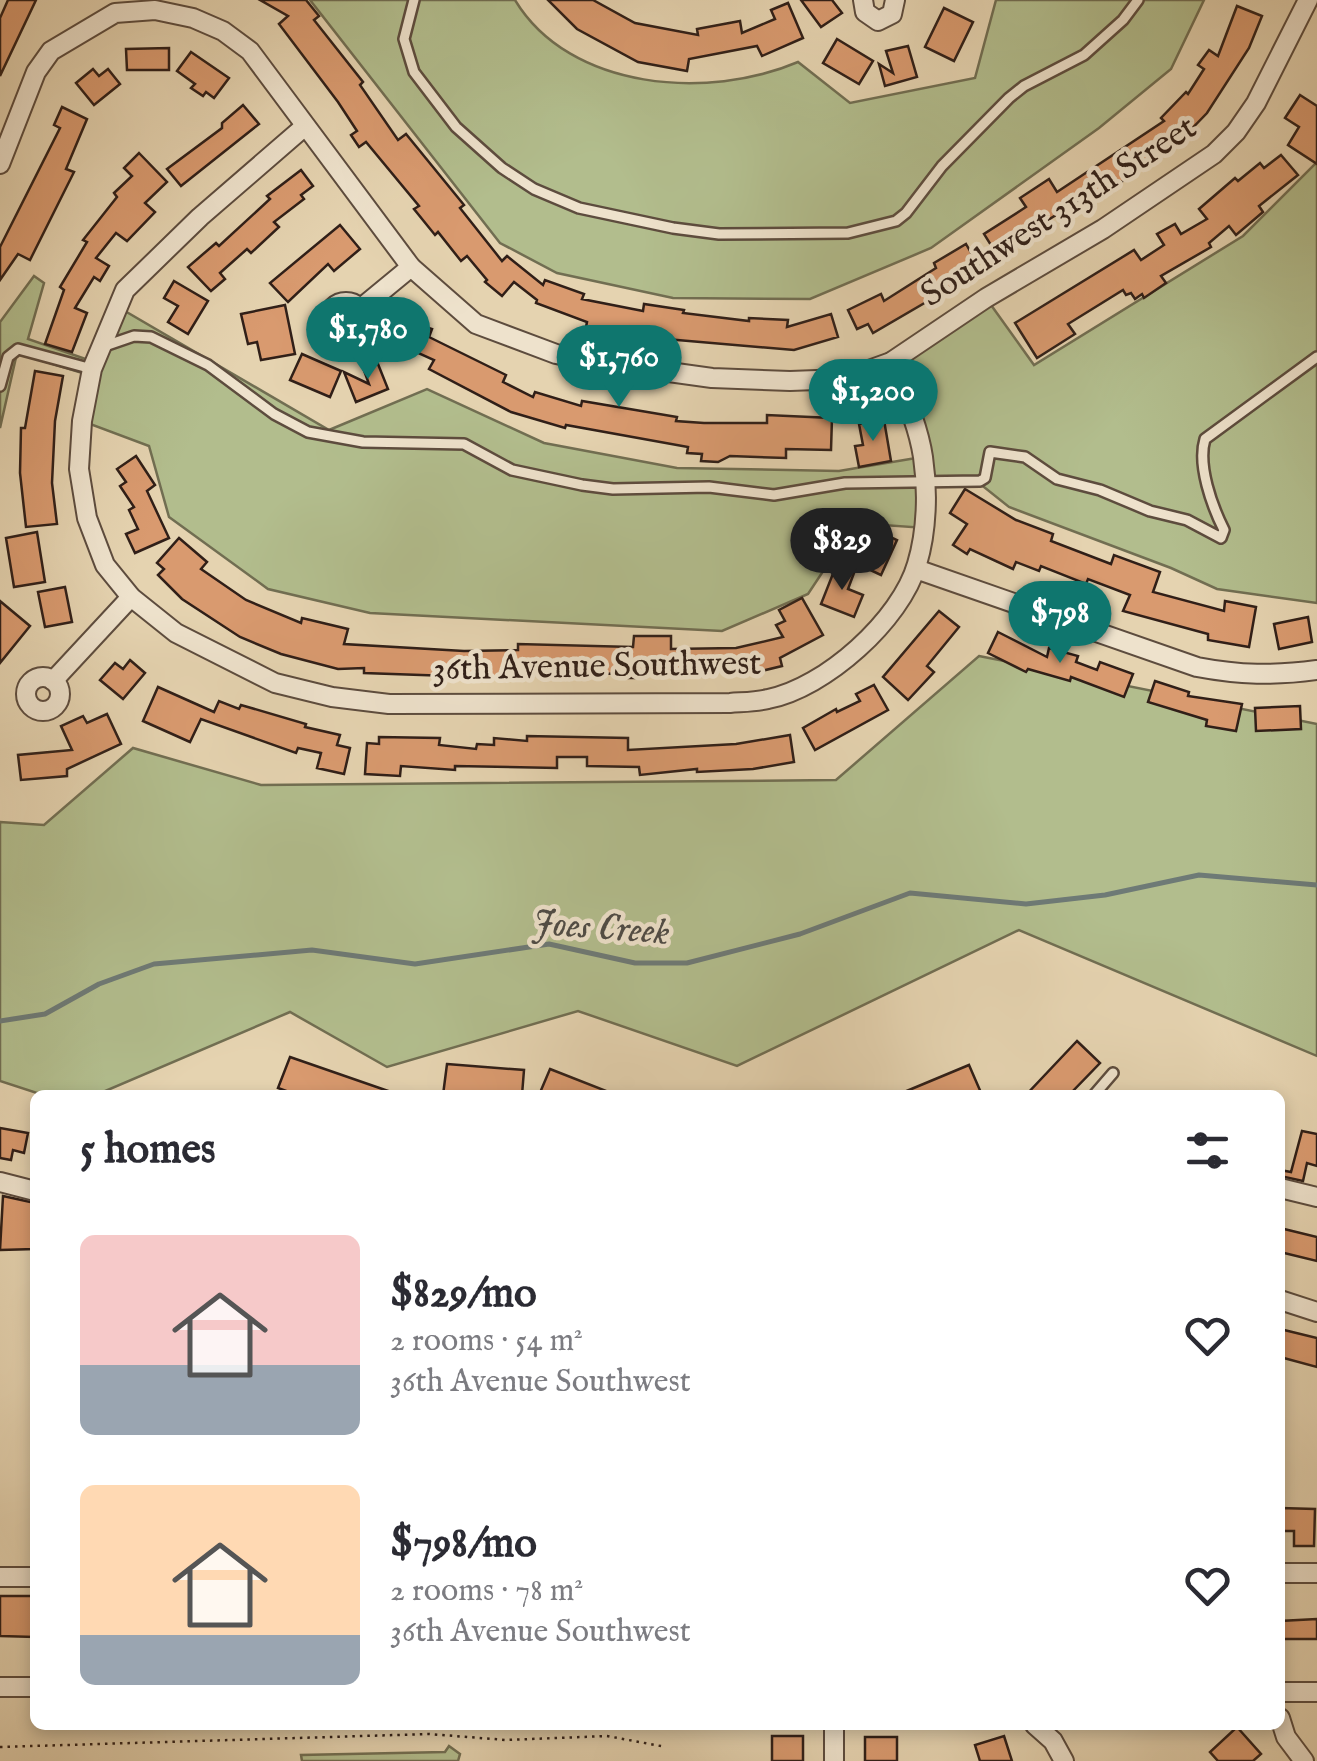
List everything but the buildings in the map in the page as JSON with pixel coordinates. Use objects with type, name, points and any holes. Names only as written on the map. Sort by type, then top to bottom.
[{"type":"street","points":[[863,0],[865,12],[878,20],[892,14],[895,0]]},
{"type":"street","name":"Southwest 313th Street","points":[[114,7],[193,18],[223,30],[250,51],[411,267],[476,324],[556,354],[597,362],[712,378],[790,381],[844,378],[891,362],[1214,154],[1256,104],[1308,0]]},
{"type":"street","points":[[0,164],[36,72],[51,52],[114,7]]},
{"type":"street","name":"36th Avenue Southwest","points":[[304,127],[200,217],[125,290],[92,368],[82,420],[80,468],[87,518],[106,565],[131,597],[176,633],[275,683],[389,704],[730,703],[769,699],[796,690],[838,666],[884,624],[916,568],[925,528],[923,457],[891,362]]},
{"type":"street","points":[[360,309],[411,267]]},
{"type":"street","points":[[916,568],[1197,667],[1278,676],[1317,670]]},
{"type":"street","points":[[53,682],[131,597]]},
{"type":"street","points":[[0,1182],[30,1190]]},
{"type":"street","points":[[1285,1189],[1317,1197]]},
{"type":"street","points":[[1285,1302],[1317,1312]]},
{"type":"street","points":[[1285,1573],[1317,1573]]},
{"type":"street","points":[[0,1578],[30,1577]]},
{"type":"street","points":[[0,1688],[30,1688]]},
{"type":"street","points":[[1285,1692],[1317,1692]]},
{"type":"street","points":[[834,1730],[834,1761]]},
{"type":"street","points":[[1039,1730],[1063,1758]]},
{"type":"street","points":[[1060,1730],[1063,1758]]},
{"type":"street","points":[[1284,1730],[1304,1761]]},
{"type":"lane","points":[[414,0],[404,39],[414,72],[456,127],[502,168],[534,188],[580,208],[719,234],[848,232],[896,221],[942,166],[1009,98],[1092,49],[1138,0]]},
{"type":"lane","points":[[100,348],[134,336],[151,337],[208,365],[274,414],[308,432],[363,442],[464,444],[497,464],[550,480],[612,488],[708,487],[764,495],[794,494],[845,483],[980,481],[985,478],[990,452],[1009,453],[1025,457],[1057,479],[1187,520],[1220,538],[1224,530],[1216,514],[1202,454],[1204,438],[1317,357]]},
{"type":"lane","points":[[0,386],[8,356],[18,349],[92,368]]},
{"type":"lane","points":[[1099,1090],[1113,1074]]},
{"type":"path","points":[[0,1746],[429,1734],[506,1740],[607,1736],[666,1747]]},
{"type":"green space","points":[[310,0],[515,0],[539,30],[570,53],[605,70],[684,83],[763,74],[798,62],[850,103],[975,78],[996,0],[1204,0],[1171,69],[1099,128],[931,248],[810,299],[673,298],[557,273],[500,243]]},
{"type":"green space","points":[[1317,162],[1317,603],[1217,589],[1009,507],[979,483],[924,486],[925,528],[855,523],[808,594],[722,631],[370,613],[268,589],[169,517],[149,446],[82,421],[89,375],[17,353],[0,428],[0,322],[34,276],[44,283],[28,339],[94,362],[118,307],[329,430],[427,389],[544,443],[677,468],[839,471],[922,457],[891,362],[986,298],[1034,365],[1243,236]]},
{"type":"green space","points":[[979,656],[1317,724],[1317,1056],[1019,930],[737,1066],[578,1011],[387,1067],[290,1012],[108,1090],[30,1091],[0,1081],[0,822],[44,825],[133,748],[261,785],[836,780]]},
{"type":"green space","points":[[449,1746],[460,1754],[458,1761],[302,1761],[301,1755],[445,1752]]},
{"type":"waterway","name":"Joes Creek","points":[[0,1021],[45,1014],[99,984],[154,964],[312,950],[415,964],[549,944],[635,963],[687,963],[800,934],[910,893],[1026,904],[1105,895],[1199,875],[1317,885]]}]
